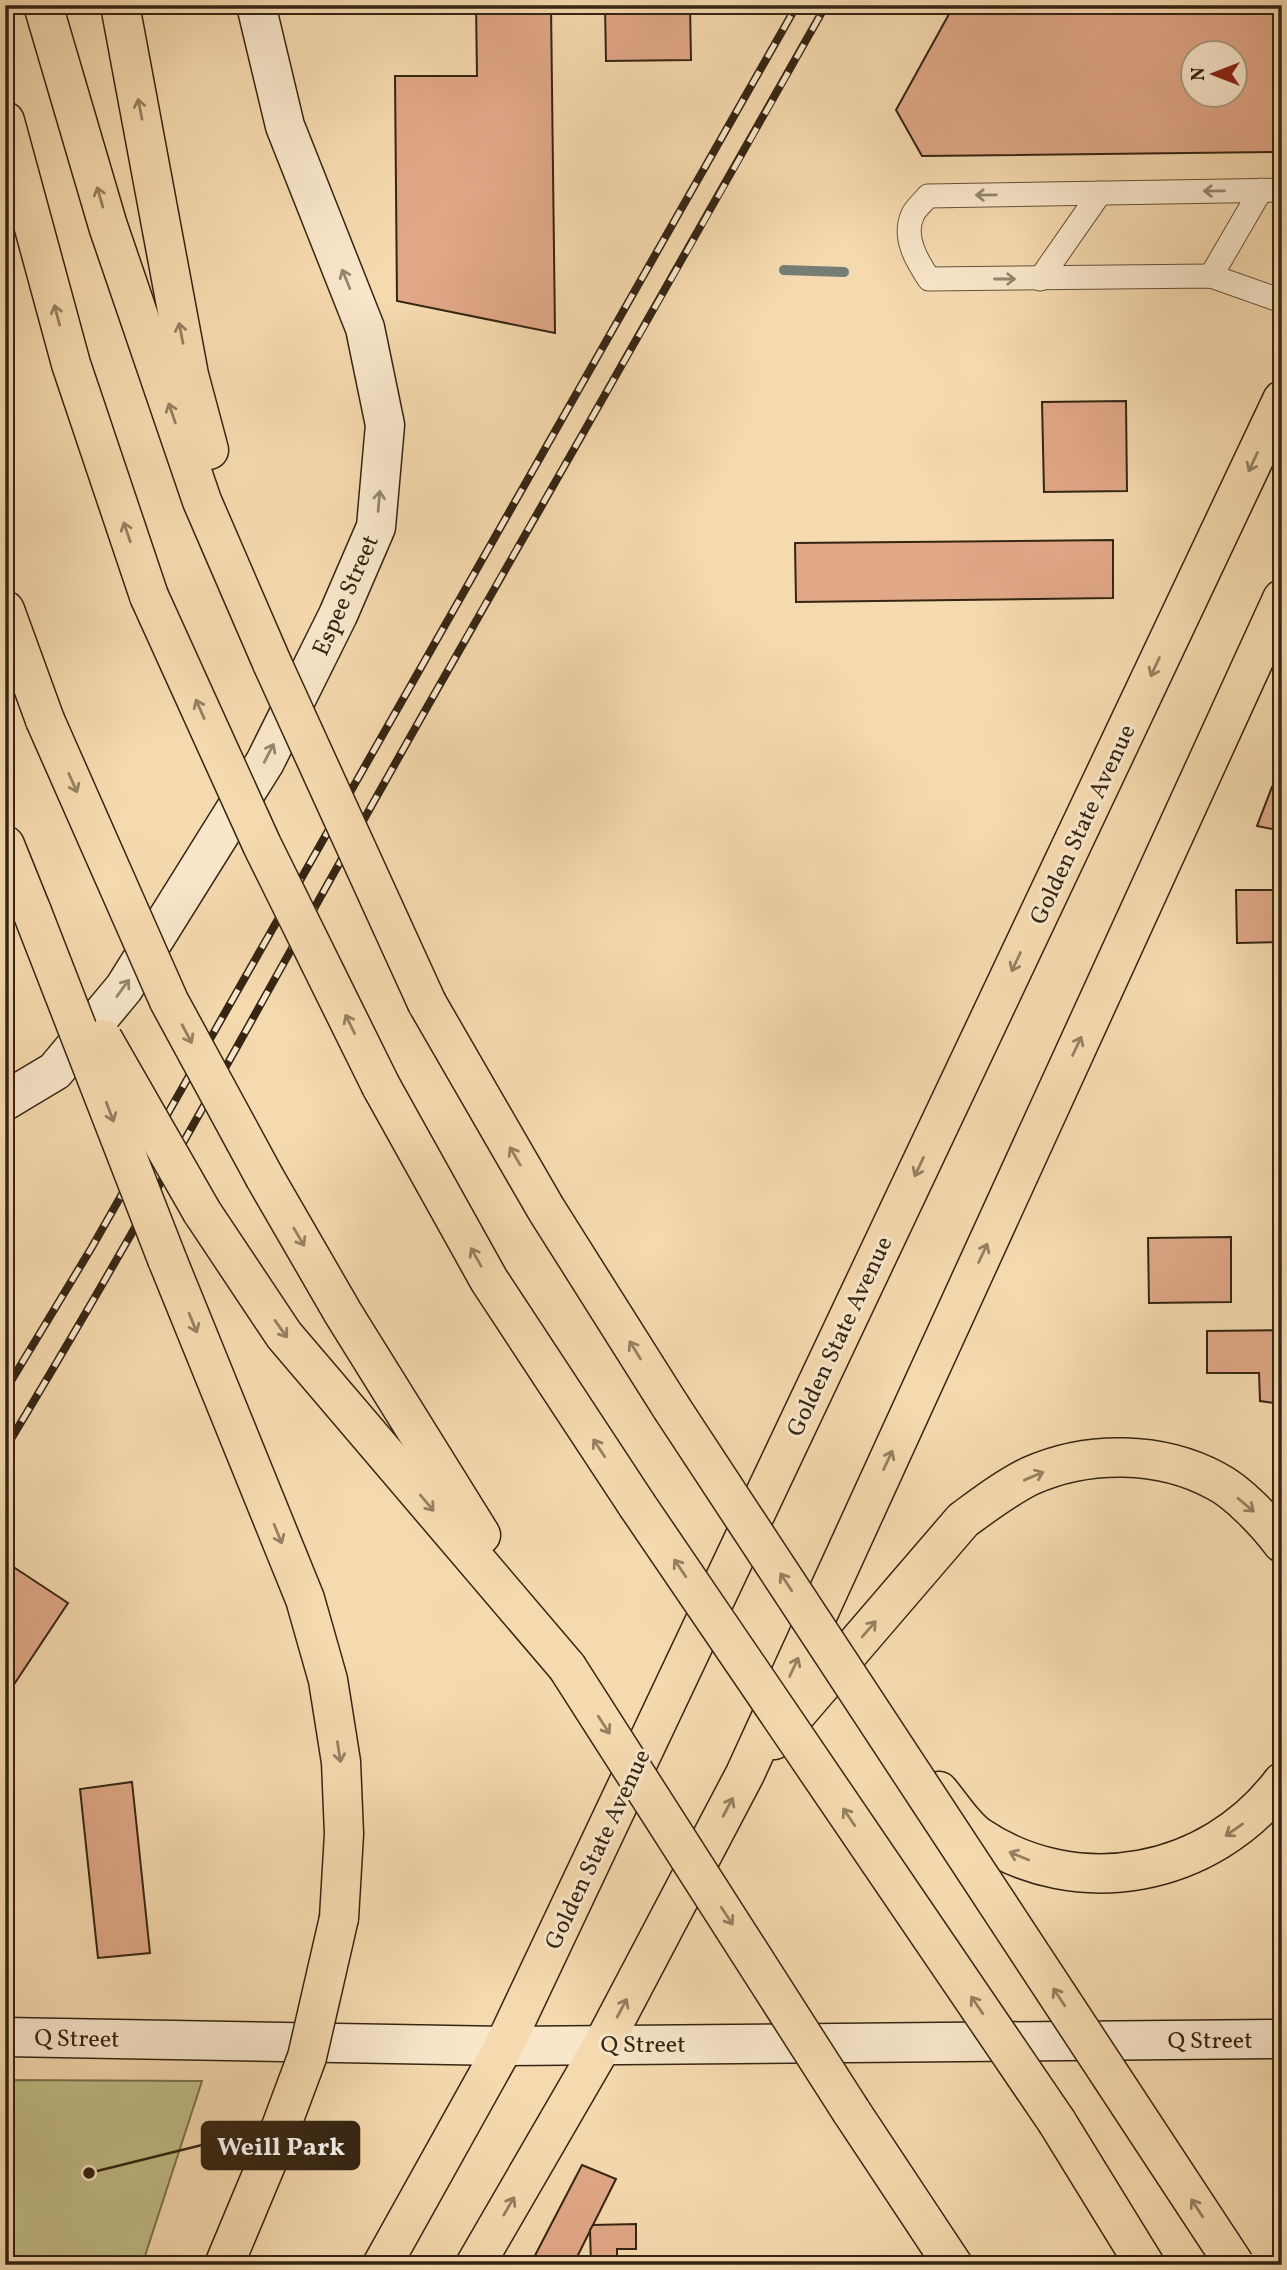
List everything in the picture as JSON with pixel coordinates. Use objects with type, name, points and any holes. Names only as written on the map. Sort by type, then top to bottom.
[{"type":"highway","points":[[43,5],[108,226],[272,663],[427,1003],[546,1209],[671,1407],[1235,2265]]},
{"type":"highway","points":[[120,5],[211,498]]},
{"type":"highway","points":[[5,121],[71,364],[149,596],[261,845],[381,1086],[489,1280],[637,1506],[1057,2122],[1144,2265]]},
{"type":"highway","name":"Golden State Avenue","points":[[382,2265],[504,2046],[1282,400]]},
{"type":"highway","points":[[475,2265],[603,2044],[745,1774],[1282,599]]},
{"type":"highway","points":[[5,610],[45,720],[169,1001],[265,1178],[434,1462],[953,2265]]},
{"type":"highway","points":[[5,845],[304,1600],[328,1680],[341,1762],[344,1822],[339,1918],[307,2057],[275,2143],[224,2265]]},
{"type":"highway","points":[[32,912],[202,1212],[284,1335],[567,1667]]},
{"type":"highway","points":[[745,1774],[963,1520],[1000,1493],[1031,1476],[1072,1463],[1103,1457],[1140,1458],[1180,1466],[1218,1481],[1267,1523],[1282,1543]]},
{"type":"highway","points":[[870,1709],[976,1834],[1017,1857],[1061,1870],[1108,1874],[1161,1867],[1204,1850],[1241,1826],[1269,1800],[1282,1782]]},
{"type":"street","name":"Espee Street","points":[[5,1101],[55,1071],[124,988],[265,762],[338,615],[376,527],[385,425],[365,328],[285,125],[256,5]]},
{"type":"street","name":"Q Street","points":[[5,2037],[504,2046],[1282,2039]]},
{"type":"lane","points":[[1271,190],[928,196],[913,214],[909,233],[914,258],[929,279],[1211,276],[1282,301]]},
{"type":"lane","points":[[1211,276],[1271,190]]},
{"type":"lane","points":[[1040,279],[1100,193]]},
{"type":"shaded area","points":[[5,2080],[202,2081],[142,2265],[5,2265]]},
{"type":"building","points":[[295,5],[435,5],[435,8],[295,9]]},
{"type":"building","points":[[476,5],[551,5],[555,333],[397,301],[395,76],[477,76]]},
{"type":"building","points":[[605,5],[690,5],[691,60],[606,61]]},
{"type":"building","points":[[954,5],[1282,5],[1282,152],[922,156],[896,110]]},
{"type":"building","points":[[1126,401],[1127,491],[1044,492],[1042,402]]},
{"type":"building","points":[[1113,540],[1113,598],[796,602],[795,543]]},
{"type":"building","points":[[1272,787],[1282,789],[1282,831],[1257,826]]},
{"type":"building","points":[[1236,890],[1282,890],[1282,942],[1237,943]]},
{"type":"building","points":[[1231,1237],[1231,1302],[1149,1303],[1148,1238]]},
{"type":"building","points":[[1282,1330],[1282,1404],[1260,1401],[1259,1373],[1207,1373],[1207,1331]]},
{"type":"building","points":[[15,1568],[68,1603],[5,1698],[5,1582]]},
{"type":"building","points":[[132,1782],[150,1953],[98,1958],[80,1789]]},
{"type":"building","points":[[582,2165],[616,2179],[573,2265],[530,2265]]},
{"type":"building","points":[[636,2224],[636,2249],[617,2249],[617,2265],[591,2265],[590,2230],[593,2225]]},
{"type":"waterway","points":[[784,270],[844,272]]},
{"type":"railway","points":[[5,1391],[92,1247],[797,5]]},
{"type":"railway","points":[[5,1449],[166,1173],[826,5]]},
{"type":"place","name":"Weill Park","points":[[89,2173]]}]
